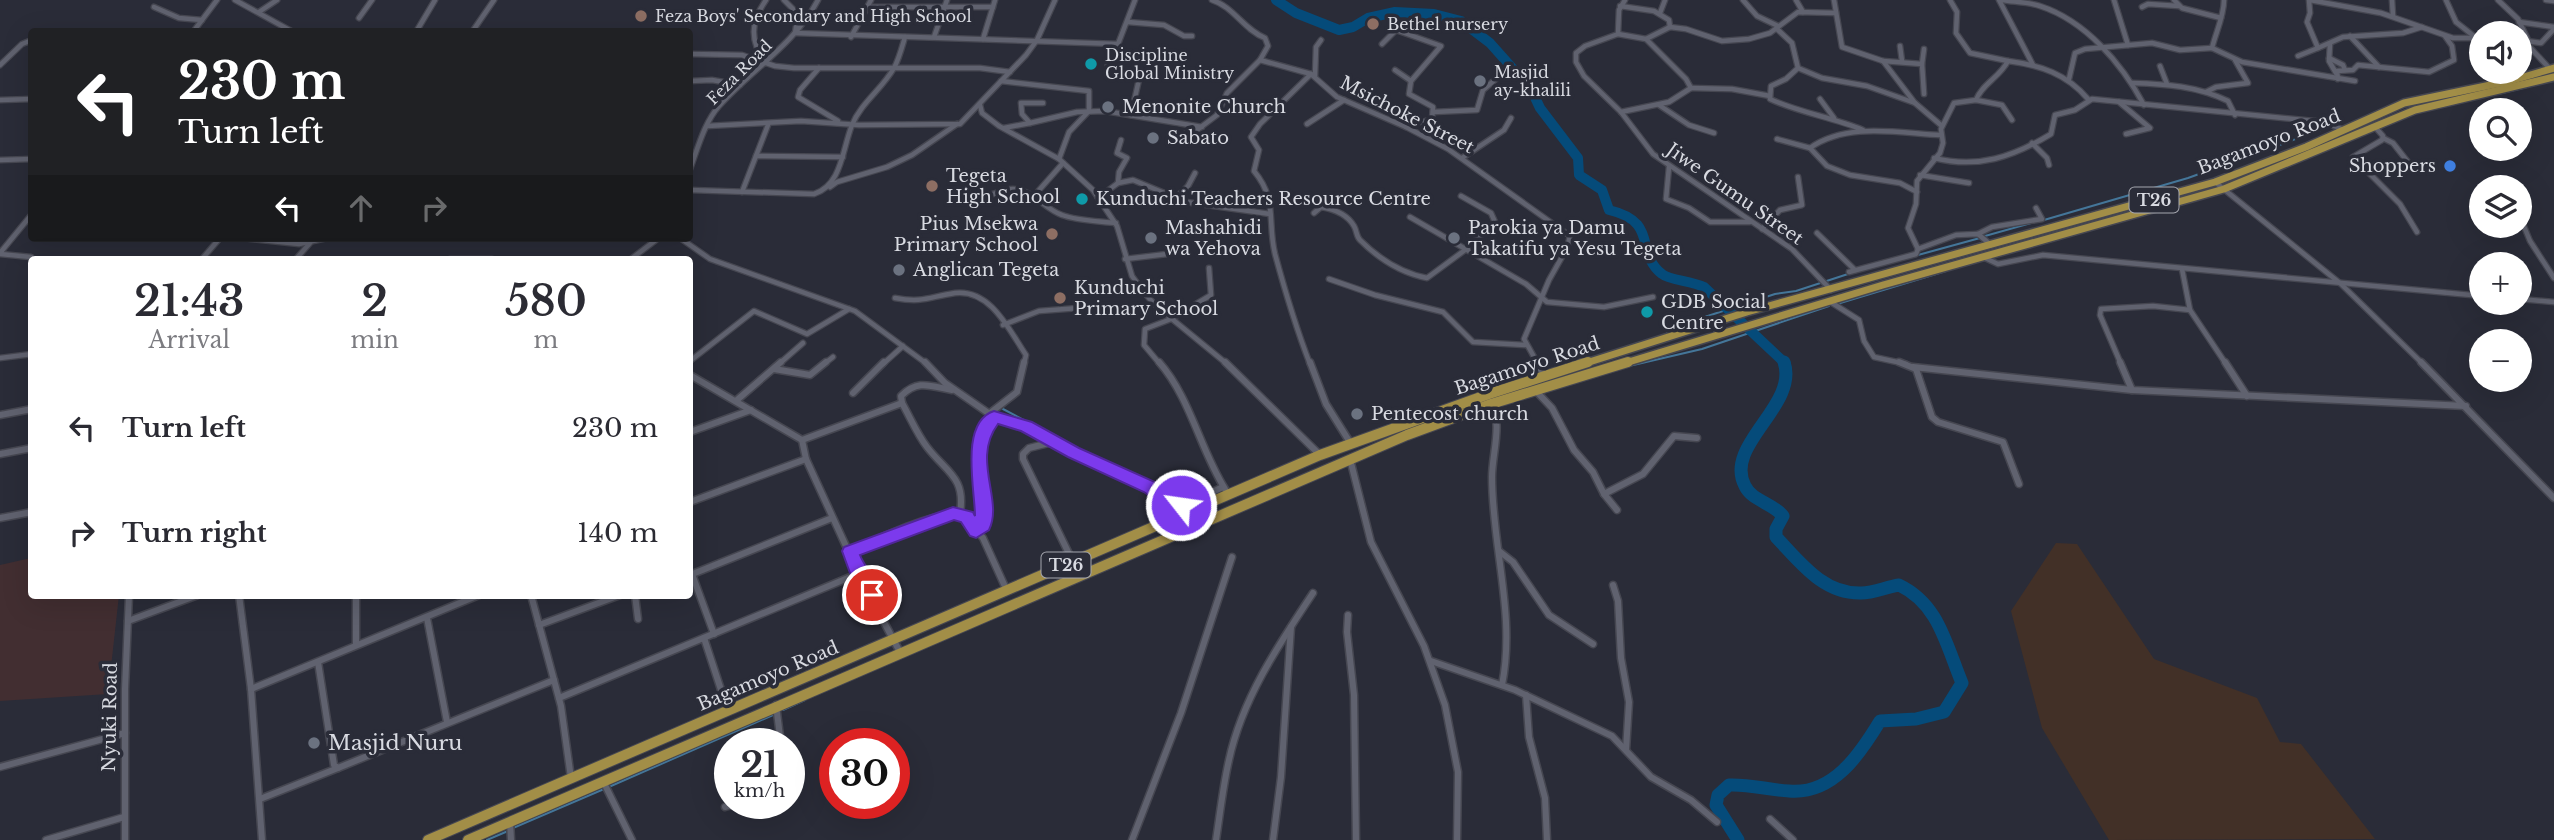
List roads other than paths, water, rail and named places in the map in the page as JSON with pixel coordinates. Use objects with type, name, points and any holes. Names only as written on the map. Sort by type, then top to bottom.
[{"type":"highway","name":"Bagamoyo Road","points":[[468,840],[776,704],[1350,459],[1491,404],[1535,390],[1548,381],[1728,334],[1829,301],[2224,189],[2436,104],[2553,71]]},
{"type":"highway","name":"Bagamoyo Road","points":[[428,840],[1007,591],[1226,490],[1320,455],[1548,381],[1716,321],[2215,182],[2404,103],[2553,71]]},
{"type":"street","points":[[196,28],[217,0]]},
{"type":"street","points":[[235,0],[286,28]]},
{"type":"street","points":[[259,12],[277,0]]},
{"type":"street","points":[[359,18],[372,0]]},
{"type":"street","points":[[418,28],[435,0]]},
{"type":"street","points":[[475,28],[494,0]]},
{"type":"street","points":[[765,63],[756,51],[751,28],[766,0]]},
{"type":"street","points":[[783,0],[798,14],[795,33],[1118,44]]},
{"type":"street","name":"Feza Road","points":[[693,161],[718,107],[795,33],[814,10],[818,0]]},
{"type":"street","points":[[851,37],[871,0]]},
{"type":"street","points":[[933,37],[947,0]]},
{"type":"street","points":[[983,38],[995,0]]},
{"type":"street","points":[[693,190],[814,194],[837,182],[887,167],[912,155],[980,105],[1038,40],[1055,0]]},
{"type":"street","points":[[1131,116],[1140,75],[1116,70],[1108,66],[1107,59],[1118,44],[1135,0]]},
{"type":"street","points":[[1175,137],[1202,127],[1217,115],[1227,93],[1260,60],[1268,46],[1267,40],[1250,33],[1226,3],[1214,0]]},
{"type":"street","points":[[1625,0],[1620,6],[1618,34],[1646,39],[1686,79],[1690,88]]},
{"type":"street","points":[[1660,13],[1665,0]]},
{"type":"street","points":[[1743,0],[1756,16],[1777,28],[1792,43],[1798,68]]},
{"type":"street","points":[[1796,0],[1803,12]]},
{"type":"street","points":[[1835,0],[1842,47],[1883,61],[1922,64]]},
{"type":"street","points":[[1950,0],[1957,12],[1956,33],[1970,52],[2033,65],[2068,79],[2088,99],[2324,122],[2344,130]]},
{"type":"street","points":[[2001,0],[2033,65]]},
{"type":"street","points":[[2001,0],[2038,5],[2057,12],[2103,47],[2132,83],[2144,105]]},
{"type":"street","points":[[2113,0],[2128,45]]},
{"type":"street","points":[[2174,0],[2179,6]]},
{"type":"street","points":[[2212,48],[2224,13],[2224,0]]},
{"type":"street","points":[[2318,48],[2307,22],[2310,13],[2309,0],[2393,16],[2445,36],[2469,37]]},
{"type":"street","points":[[2392,0],[2393,16]]},
{"type":"street","points":[[2445,0],[2460,28],[2469,32]]},
{"type":"street","points":[[2498,0],[2518,21]]},
{"type":"street","points":[[2546,0],[2554,1]]},
{"type":"street","points":[[2142,7],[2148,4],[2179,6],[2221,18]]},
{"type":"street","points":[[1620,6],[1660,13],[1669,19],[1670,27]]},
{"type":"street","points":[[154,7],[169,11],[179,19],[202,20]]},
{"type":"street","points":[[867,7],[993,7]]},
{"type":"street","points":[[1646,39],[1670,27],[1729,41],[1749,39],[1777,28],[1789,17],[1803,12],[1836,13]]},
{"type":"street","points":[[1128,22],[1164,25],[1184,36],[1192,36]]},
{"type":"street","points":[[2532,24],[2554,28],[2543,42],[2532,41]]},
{"type":"street","points":[[2298,56],[2350,36],[2403,33],[2422,27]]},
{"type":"street","points":[[1382,44],[1396,30],[1441,46],[1411,81],[1409,94],[1433,107],[1432,119],[1406,127]]},
{"type":"street","name":"Jiwe Gumu Street","points":[[1618,34],[1584,46],[1576,53],[1576,62],[1591,84],[1621,112],[1634,132],[1669,167],[1792,249],[1831,290]]},
{"type":"street","points":[[2350,36],[2379,67]]},
{"type":"street","points":[[2337,76],[2345,70],[2356,69],[2358,65],[2429,72],[2438,70],[2454,60],[2452,46],[2445,36]]},
{"type":"street","points":[[828,188],[843,157],[852,124],[864,104],[894,68],[905,37]]},
{"type":"street","points":[[1321,40],[1316,47],[1313,75],[1252,132],[1251,137],[1259,150],[1254,173],[1267,187],[1274,250],[1299,335],[1326,404],[1351,444]]},
{"type":"street","points":[[0,65],[28,42]]},
{"type":"street","points":[[2068,79],[2075,53],[2085,48],[2152,43],[2185,51],[2212,48],[2235,60],[2355,81]]},
{"type":"street","points":[[2330,44],[2329,58],[2337,76]]},
{"type":"street","points":[[1900,46],[1902,61]]},
{"type":"street","points":[[2532,47],[2553,71]]},
{"type":"street","points":[[1924,48],[1924,94]]},
{"type":"street","points":[[693,54],[742,55],[793,68],[980,68],[1010,72]]},
{"type":"street","points":[[2329,58],[2341,63],[2345,70]]},
{"type":"street","name":"Msichoke Street","points":[[1260,60],[1313,75],[1332,94],[1406,127],[1462,158],[1570,236],[1525,334],[1525,345]]},
{"type":"street","points":[[2206,92],[2216,86],[2239,88],[2248,83],[2235,60]]},
{"type":"street","points":[[1883,61],[1915,103],[1942,126]]},
{"type":"street","points":[[1976,100],[1979,92],[2002,73],[2008,61]]},
{"type":"street","points":[[2160,66],[2167,84]]},
{"type":"street","points":[[819,68],[800,90],[798,97],[841,123]]},
{"type":"street","points":[[1798,68],[1786,79],[1771,86],[1772,101],[1797,111],[1834,118],[1863,131]]},
{"type":"street","points":[[1798,68],[1822,78],[1867,86],[1915,103]]},
{"type":"street","points":[[1395,70],[1411,81]]},
{"type":"street","points":[[1433,112],[1477,110],[1483,90],[1490,87],[1497,78]]},
{"type":"street","points":[[693,81],[712,80],[740,85]]},
{"type":"street","points":[[1001,81],[1087,90],[1089,111]]},
{"type":"street","points":[[2132,83],[2167,84],[2206,92],[2228,101],[2235,115]]},
{"type":"street","points":[[1690,88],[1732,89],[1770,96]]},
{"type":"street","points":[[1621,112],[1659,105],[1688,93],[1690,88]]},
{"type":"street","points":[[0,100],[28,99]]},
{"type":"street","points":[[1820,99],[1834,118]]},
{"type":"street","points":[[1934,158],[1958,164],[1985,163],[2010,158],[2051,134],[2055,115],[2075,110],[2088,99]]},
{"type":"street","points":[[1307,124],[1344,100]]},
{"type":"street","points":[[1816,233],[1852,271],[1916,254],[1918,248],[1908,228],[1914,213],[1920,175],[1942,147],[1942,126],[1954,103],[1976,100],[2002,104],[2012,120]]},
{"type":"street","points":[[2118,102],[2150,128],[2126,134]]},
{"type":"street","points":[[1030,123],[1022,114],[1020,105],[1043,103]]},
{"type":"street","points":[[980,105],[982,113],[1061,161],[1098,198],[1116,223],[1122,238],[1125,259],[1132,276],[1143,291],[1171,319],[1238,373],[1320,455]]},
{"type":"street","points":[[1659,105],[1689,125],[1714,133]]},
{"type":"street","points":[[1004,128],[1089,111],[1202,127]]},
{"type":"street","points":[[1032,197],[1061,161],[1064,140],[1079,117],[1089,111]]},
{"type":"street","points":[[1462,158],[1504,130],[1511,118]]},
{"type":"street","points":[[707,126],[768,125],[801,121],[957,124]]},
{"type":"street","points":[[742,192],[768,125]]},
{"type":"street","points":[[2375,127],[2411,166]]},
{"type":"street","points":[[1810,148],[1820,141],[1863,131],[1940,135]]},
{"type":"street","points":[[2383,138],[2353,157],[2400,204],[2417,232]]},
{"type":"street","points":[[1777,139],[1810,148],[1817,158],[1840,171],[1861,178],[1900,183],[1917,191]]},
{"type":"street","points":[[1118,183],[1119,172],[1127,159],[1117,153],[1121,140]]},
{"type":"street","points":[[2032,143],[2047,158],[2049,165]]},
{"type":"street","points":[[756,156],[843,157]]},
{"type":"street","points":[[0,160],[28,159]]},
{"type":"street","points":[[1669,167],[1666,199],[1689,208],[1710,222],[1750,222]]},
{"type":"street","points":[[1176,198],[1188,186],[1195,173]]},
{"type":"street","points":[[1920,175],[1969,183]]},
{"type":"street","points":[[1762,229],[1780,210],[1802,205],[1798,177]]},
{"type":"street","points":[[1098,198],[1118,183],[1133,180],[1196,204],[1270,214]]},
{"type":"street","points":[[2215,182],[2341,284],[2466,406],[2554,498]]},
{"type":"street","points":[[967,186],[974,193],[998,196],[1013,189],[1061,215],[1116,223]]},
{"type":"street","points":[[1314,213],[1321,207],[1336,211],[1356,229],[1359,239],[1381,259],[1416,276],[1427,278],[1465,250],[1495,222],[1491,213],[1461,196]]},
{"type":"street","points":[[1918,248],[1956,235],[1978,234],[1992,227],[2042,219],[2036,208]]},
{"type":"street","points":[[1410,217],[1526,284],[1553,303],[1604,307],[1653,296]]},
{"type":"street","points":[[0,253],[28,219]]},
{"type":"street","points":[[1978,234],[1992,245]]},
{"type":"street","points":[[2528,238],[2554,278]]},
{"type":"street","points":[[205,256],[217,242]]},
{"type":"street","points":[[280,242],[306,242]]},
{"type":"street","points":[[299,256],[310,242]]},
{"type":"street","points":[[635,256],[653,242]]},
{"type":"street","points":[[686,242],[710,259],[855,311],[992,415],[1026,426],[1053,442],[1149,487],[1174,505],[1186,504],[1226,490],[1170,376],[1144,345],[1145,329],[1171,319],[1211,295],[1209,268]]},
{"type":"street","points":[[1125,259],[1184,252]]},
{"type":"street","points":[[0,253],[28,257]]},
{"type":"street","points":[[1983,257],[1996,265],[2043,254],[2469,295]]},
{"type":"street","points":[[2182,269],[2190,310],[2247,396]]},
{"type":"street","points":[[1329,279],[1375,295],[1437,310],[1473,342],[1525,345],[1548,381]]},
{"type":"street","points":[[895,298],[916,302],[957,293],[989,302],[1026,355],[1017,392],[992,415],[978,453],[985,522],[976,531]]},
{"type":"street","points":[[2532,300],[2554,302]]},
{"type":"street","points":[[1829,301],[1858,320],[1864,341],[1874,357],[1913,366],[1972,375],[2132,390],[2466,406]]},
{"type":"street","points":[[1003,325],[1039,311],[1105,306]]},
{"type":"street","points":[[2132,390],[2100,316],[2101,309],[2153,306],[2190,310]]},
{"type":"street","points":[[693,359],[754,311],[807,334],[849,309]]},
{"type":"street","points":[[737,400],[803,343]]},
{"type":"street","points":[[853,393],[903,346]]},
{"type":"street","points":[[0,358],[28,354]]},
{"type":"street","points":[[774,369],[810,375],[833,357]]},
{"type":"street","points":[[1913,366],[1918,372],[1932,417],[1945,424],[2003,442],[2019,484]]},
{"type":"street","points":[[693,377],[802,440],[806,459],[832,518],[860,573],[871,583],[873,600],[900,652]]},
{"type":"street","points":[[958,391],[918,383],[901,396],[902,403],[927,447],[950,470],[959,485],[963,495],[960,513]]},
{"type":"street","points":[[1535,390],[1552,408],[1574,450],[1593,472],[1616,510]]},
{"type":"street","points":[[802,440],[902,403]]},
{"type":"street","points":[[1491,404],[1498,415],[1494,433],[1494,511],[1507,623],[1507,660],[1502,685]]},
{"type":"street","points":[[0,415],[28,410]]},
{"type":"street","points":[[693,431],[751,410]]},
{"type":"street","points":[[1604,494],[1643,474],[1674,436],[1697,438]]},
{"type":"street","points":[[1053,442],[1029,448],[1023,454],[1023,459],[1073,562]]},
{"type":"street","points":[[0,454],[28,449]]},
{"type":"street","points":[[693,501],[806,459]]},
{"type":"street","points":[[1350,459],[1362,516],[1372,542],[1431,661],[1454,745],[1460,801],[1457,840]]},
{"type":"street","points":[[0,518],[28,513]]},
{"type":"street","points":[[850,551],[942,516],[960,513],[967,517],[976,531],[1007,591]]},
{"type":"street","points":[[693,573],[832,518]]},
{"type":"street","points":[[1499,551],[1513,562],[1557,623],[1592,644]]},
{"type":"street","points":[[1132,840],[1181,713],[1232,557]]},
{"type":"street","points":[[558,698],[860,573]]},
{"type":"street","points":[[693,579],[714,634]]},
{"type":"street","points":[[1613,585],[1619,611],[1622,665],[1629,702],[1626,750]]},
{"type":"street","points":[[1216,840],[1234,740],[1260,678],[1313,593]]},
{"type":"street","name":"Nyuki Road","points":[[125,840],[128,599]]},
{"type":"street","points":[[128,621],[187,599]]},
{"type":"street","points":[[240,599],[251,689],[262,840]]},
{"type":"street","points":[[356,599],[356,645]]},
{"type":"street","points":[[251,689],[470,599]]},
{"type":"street","points":[[532,599],[558,698],[571,778]]},
{"type":"street","points":[[539,625],[609,599]]},
{"type":"street","points":[[636,599],[638,619]]},
{"type":"street","points":[[1348,615],[1347,632],[1354,695],[1356,840]]},
{"type":"street","points":[[427,618],[446,722]]},
{"type":"street","points":[[1273,840],[1281,777],[1291,626]]},
{"type":"street","points":[[704,638],[728,711]]},
{"type":"street","points":[[1431,661],[1502,685],[1612,736],[1651,777],[1690,800],[1717,822]]},
{"type":"street","points":[[318,662],[334,765],[338,768]]},
{"type":"street","points":[[260,799],[554,680]]},
{"type":"street","points":[[1526,695],[1528,737],[1545,798],[1547,840]]},
{"type":"street","points":[[776,704],[779,728]]},
{"type":"street","points":[[0,767],[125,733]]},
{"type":"street","points":[[603,781],[632,840]]},
{"type":"street","points":[[46,840],[124,817]]},
{"type":"street","points":[[1770,819],[1793,840]]},
{"type":"street","points":[[510,821],[511,840]]},
{"type":"waterway","points":[[1276,0],[1296,13],[1339,30],[1353,27],[1368,18],[1395,12],[1434,14],[1461,21],[1490,43],[1531,89],[1540,108],[1578,158],[1579,175],[1602,190],[1609,210],[1625,215],[1635,222],[1641,230],[1649,256],[1662,274],[1704,287],[1784,362]]},
{"type":"waterway","points":[[2498,94],[2527,87]]},
{"type":"waterway","points":[[2044,220],[2188,178],[2329,127]]},
{"type":"waterway","points":[[1985,236],[2035,222]]},
{"type":"waterway","points":[[1918,255],[1980,238]]},
{"type":"waterway","points":[[1837,304],[1946,271]]},
{"type":"waterway","points":[[1667,332],[1671,328],[1775,294],[1796,291],[1848,274]]},
{"type":"waterway","points":[[1629,366],[1702,349],[1829,306]]},
{"type":"waterway","points":[[1738,840],[1716,805],[1718,795],[1729,785],[1789,791],[1819,786],[1832,779],[1854,759],[1880,721],[1916,719],[1944,712],[1962,683],[1940,627],[1913,593],[1899,585],[1871,592],[1847,592],[1813,575],[1776,537],[1776,529],[1783,516],[1752,495],[1745,486],[1741,471],[1744,456],[1781,394],[1786,378],[1784,362]]},
{"type":"waterway","points":[[1003,409],[1109,465]]},
{"type":"waterway","points":[[783,710],[805,700]]},
{"type":"waterway","points":[[611,786],[773,715]]},
{"type":"waterway","points":[[513,828],[604,789]]},
{"type":"waterway","points":[[487,840],[508,831]]},
{"type":"place","name":"Feza Boys' Secondary and High School","points":[[641,16]]},
{"type":"place","name":"Bethel nursery","points":[[1373,24]]},
{"type":"place","name":"Discipline Global Ministry","points":[[1091,64]]},
{"type":"place","name":"Masjid ay-khalili","points":[[1480,81]]},
{"type":"place","name":"Menonite Church","points":[[1108,107]]},
{"type":"place","name":"Sabato","points":[[1153,138]]},
{"type":"place","name":"Shoppers","points":[[2450,166]]},
{"type":"place","name":"Tegeta High School","points":[[932,186]]},
{"type":"place","name":"Kunduchi Teachers Resource Centre","points":[[1082,199]]},
{"type":"place","name":"Pius Msekwa Primary School","points":[[1052,234]]},
{"type":"place","name":"Mashahidi wa Yehova","points":[[1151,238]]},
{"type":"place","name":"Parokia ya Damu Takatifu ya Yesu Tegeta","points":[[1454,238]]},
{"type":"place","name":"Anglican Tegeta","points":[[899,270]]},
{"type":"place","name":"Kunduchi Primary School","points":[[1060,298]]},
{"type":"place","name":"GDB Social Centre","points":[[1647,312]]},
{"type":"place","name":"Pentecost church","points":[[1357,414]]},
{"type":"place","name":"Masjid Nuru","points":[[314,743]]}]
